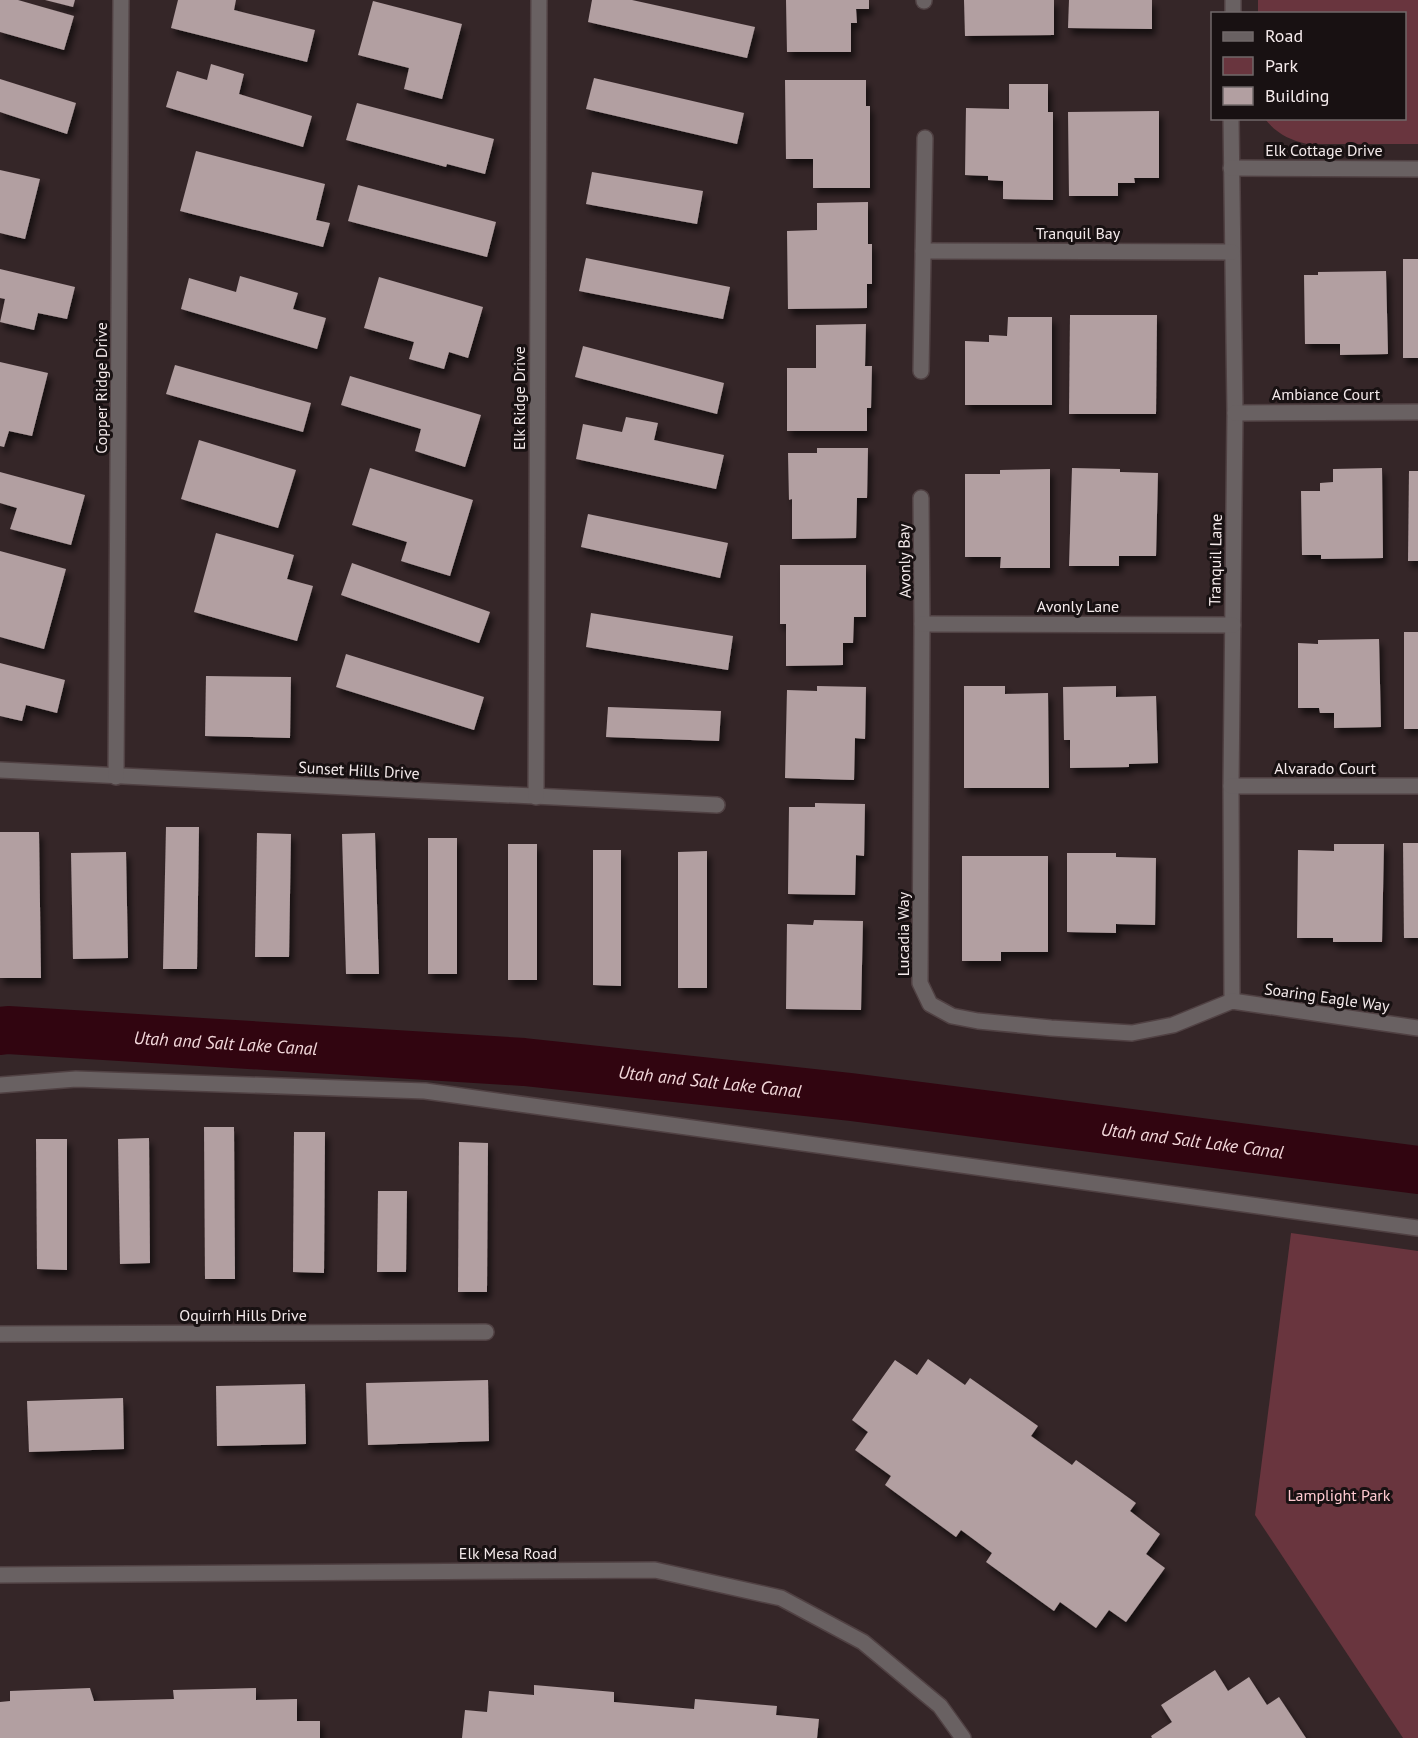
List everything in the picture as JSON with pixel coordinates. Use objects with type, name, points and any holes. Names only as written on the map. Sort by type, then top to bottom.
[{"type":"street","name":"Copper Ridge Drive","points":[[116,777],[121,0]]},
{"type":"street","name":"Elk Ridge Drive","points":[[536,796],[539,0]]},
{"type":"street","name":"Tranquil Lane","points":[[1231,120],[1235,413],[1232,1001]]},
{"type":"street","points":[[921,370],[925,138]]},
{"type":"street","name":"Elk Cottage Drive","points":[[1231,168],[1418,169]]},
{"type":"street","name":"Tranquil Bay","points":[[923,251],[1232,252]]},
{"type":"street","name":"Ambiance Court","points":[[1235,413],[1418,411]]},
{"type":"street","name":"Avonly Bay","points":[[921,498],[922,624]]},
{"type":"street","name":"Avonly Lane","points":[[922,624],[1233,625]]},
{"type":"street","name":"Lucadia Way","points":[[922,624],[920,983],[930,1004],[952,1016],[978,1021],[1132,1033],[1173,1025],[1232,1001]]},
{"type":"street","name":"Sunset Hills Drive","points":[[0,770],[717,805]]},
{"type":"street","name":"Alvarado Court","points":[[1232,786],[1418,786]]},
{"type":"street","name":"Soaring Eagle Way","points":[[1232,1001],[1418,1028]]},
{"type":"street","points":[[0,1085],[76,1079],[425,1091],[1418,1228]]},
{"type":"street","name":"Oquirrh Hills Drive","points":[[0,1334],[486,1332]]},
{"type":"street","name":"Elk Mesa Road","points":[[0,1575],[655,1570],[781,1598],[863,1642],[940,1706],[963,1738]]},
{"type":"green space","points":[[1258,0],[1418,0],[1418,144],[1307,144],[1283,135],[1266,120],[1406,120],[1406,12],[1258,12]]},
{"type":"green space","name":"Lamplight Park","points":[[1291,1233],[1418,1251],[1418,1738],[1403,1738],[1255,1515]]},
{"type":"building","points":[[0,0],[18,0],[74,16],[64,50],[0,32]]},
{"type":"building","points":[[45,0],[75,0],[73,7]]},
{"type":"building","points":[[178,0],[236,0],[234,10],[315,30],[307,62],[171,28]]},
{"type":"building","points":[[592,0],[632,0],[755,27],[747,58],[588,22]]},
{"type":"building","points":[[786,0],[869,0],[869,9],[856,9],[857,23],[851,23],[851,52],[787,52]]},
{"type":"building","points":[[964,0],[1054,0],[1054,35],[965,36]]},
{"type":"building","points":[[1069,0],[1152,0],[1152,29],[1068,28]]},
{"type":"building","points":[[373,1],[462,24],[442,99],[404,89],[409,68],[358,55]]},
{"type":"building","points":[[211,64],[244,74],[239,94],[312,116],[303,147],[166,107],[177,71],[207,80]]},
{"type":"building","points":[[594,78],[744,113],[737,144],[586,109]]},
{"type":"building","points":[[0,79],[76,103],[67,134],[0,112]]},
{"type":"building","points":[[785,80],[866,80],[866,106],[870,106],[870,188],[813,188],[813,159],[786,159]]},
{"type":"building","points":[[1009,84],[1048,84],[1048,112],[1053,112],[1053,200],[1003,199],[1003,181],[988,180],[988,176],[965,175],[966,108],[1009,109]]},
{"type":"building","points":[[357,103],[494,139],[485,174],[447,164],[446,167],[346,140]]},
{"type":"building","points":[[1159,111],[1159,178],[1134,178],[1135,183],[1118,183],[1118,196],[1069,196],[1068,112]]},
{"type":"building","points":[[196,151],[325,184],[316,220],[330,223],[323,247],[180,211]]},
{"type":"building","points":[[0,170],[40,179],[25,239],[0,233]]},
{"type":"building","points":[[592,172],[703,191],[697,224],[586,204]]},
{"type":"building","points":[[358,185],[496,222],[487,257],[348,221]]},
{"type":"building","points":[[868,202],[868,244],[872,244],[872,284],[867,284],[867,308],[788,309],[787,231],[817,230],[817,203]]},
{"type":"building","points":[[586,258],[730,287],[723,319],[579,291]]},
{"type":"building","points":[[1403,259],[1418,259],[1418,358],[1403,358]]},
{"type":"building","points":[[0,269],[75,287],[67,319],[38,313],[34,330],[0,322],[5,299],[0,298]]},
{"type":"building","points":[[1386,271],[1388,354],[1340,355],[1340,344],[1305,344],[1304,275],[1318,275],[1318,272]]},
{"type":"building","points":[[240,276],[298,293],[293,309],[326,318],[317,349],[181,309],[189,278],[236,292]]},
{"type":"building","points":[[379,277],[483,307],[468,358],[449,352],[444,369],[409,359],[414,342],[364,328]]},
{"type":"building","points":[[1070,315],[1157,315],[1156,414],[1069,414]]},
{"type":"building","points":[[1008,317],[1052,317],[1052,405],[965,405],[965,341],[989,342],[989,335],[1007,336]]},
{"type":"building","points":[[866,324],[865,366],[872,366],[871,408],[867,408],[867,431],[787,431],[787,368],[816,368],[816,325]]},
{"type":"building","points":[[583,346],[724,383],[717,414],[575,377]]},
{"type":"building","points":[[0,362],[48,373],[32,436],[9,431],[4,447],[0,446]]},
{"type":"building","points":[[175,365],[311,403],[303,432],[166,394]]},
{"type":"building","points":[[350,376],[481,415],[465,467],[415,451],[421,429],[341,405]]},
{"type":"building","points":[[626,417],[658,423],[654,440],[724,455],[716,489],[576,459],[583,424],[622,432]]},
{"type":"building","points":[[199,440],[296,470],[278,528],[181,499]]},
{"type":"building","points":[[817,448],[868,448],[867,498],[857,498],[856,538],[792,539],[792,499],[789,500],[788,453],[817,453]]},
{"type":"building","points":[[370,468],[473,500],[450,576],[401,561],[407,542],[352,525]]},
{"type":"building","points":[[1072,468],[1158,473],[1156,556],[1119,556],[1119,566],[1069,566]]},
{"type":"building","points":[[1382,468],[1383,558],[1321,559],[1321,555],[1302,555],[1301,491],[1320,491],[1320,483],[1333,482],[1333,469]]},
{"type":"building","points":[[1050,469],[1050,568],[1000,568],[1001,557],[965,557],[965,474],[1000,474],[1000,470]]},
{"type":"building","points":[[1409,471],[1418,471],[1418,561],[1408,561]]},
{"type":"building","points":[[0,472],[85,495],[71,545],[10,529],[17,508],[0,503]]},
{"type":"building","points":[[588,514],[728,543],[720,578],[581,547]]},
{"type":"building","points":[[216,533],[294,555],[287,579],[313,586],[297,641],[194,612]]},
{"type":"building","points":[[0,551],[66,569],[44,649],[0,637]]},
{"type":"building","points":[[352,563],[490,612],[479,643],[341,595]]},
{"type":"building","points":[[780,565],[866,565],[866,617],[854,617],[853,643],[843,643],[843,665],[786,666],[786,624],[780,624]]},
{"type":"building","points":[[591,613],[733,636],[728,670],[586,647]]},
{"type":"building","points":[[1404,632],[1418,632],[1418,729],[1404,729]]},
{"type":"building","points":[[1379,639],[1381,727],[1334,728],[1334,713],[1320,713],[1319,708],[1298,708],[1298,643],[1318,644],[1318,640]]},
{"type":"building","points":[[346,654],[484,697],[474,730],[336,687]]},
{"type":"building","points":[[0,663],[65,680],[57,713],[26,705],[22,721],[0,716]]},
{"type":"building","points":[[206,676],[291,677],[290,738],[205,736]]},
{"type":"building","points":[[817,686],[866,687],[865,739],[855,738],[854,780],[785,778],[787,690],[817,691]]},
{"type":"building","points":[[964,686],[1005,686],[1005,694],[1048,693],[1049,788],[964,788]]},
{"type":"building","points":[[1116,686],[1116,697],[1156,696],[1158,763],[1129,764],[1129,767],[1070,768],[1070,740],[1064,740],[1063,687]]},
{"type":"building","points":[[608,707],[721,711],[719,741],[606,737]]},
{"type":"building","points":[[815,803],[865,804],[864,856],[856,855],[855,895],[788,894],[789,807],[815,807]]},
{"type":"building","points":[[166,827],[199,827],[197,969],[163,969]]},
{"type":"building","points":[[0,832],[39,832],[41,978],[0,978]]},
{"type":"building","points":[[257,833],[291,834],[289,957],[255,957]]},
{"type":"building","points":[[375,833],[379,974],[346,974],[342,834]]},
{"type":"building","points":[[428,838],[457,838],[457,974],[428,974]]},
{"type":"building","points":[[1403,843],[1418,843],[1418,938],[1404,938]]},
{"type":"building","points":[[508,844],[537,844],[537,980],[508,980]]},
{"type":"building","points":[[1334,844],[1384,844],[1382,942],[1333,942],[1333,938],[1297,938],[1298,850],[1334,851]]},
{"type":"building","points":[[593,850],[621,850],[621,986],[593,985]]},
{"type":"building","points":[[707,851],[707,988],[678,988],[678,852]]},
{"type":"building","points":[[126,852],[128,958],[73,959],[71,853]]},
{"type":"building","points":[[1067,853],[1116,853],[1116,857],[1156,858],[1155,925],[1116,924],[1116,933],[1067,932]]},
{"type":"building","points":[[962,856],[1048,856],[1048,952],[1001,952],[1001,961],[962,961]]},
{"type":"building","points":[[814,920],[863,921],[861,1010],[786,1009],[787,924],[813,925]]},
{"type":"building","points":[[204,1127],[234,1127],[235,1279],[205,1279]]},
{"type":"building","points":[[294,1132],[325,1132],[324,1273],[293,1272]]},
{"type":"building","points":[[149,1138],[150,1263],[120,1264],[118,1139]]},
{"type":"building","points":[[36,1139],[67,1139],[67,1270],[37,1269]]},
{"type":"building","points":[[459,1142],[488,1143],[487,1292],[458,1292]]},
{"type":"building","points":[[378,1191],[407,1191],[406,1272],[377,1272]]},
{"type":"building","points":[[928,1359],[965,1385],[970,1378],[1038,1426],[1031,1436],[1072,1465],[1076,1460],[1136,1503],[1130,1511],[1160,1534],[1146,1554],[1165,1568],[1126,1622],[1109,1610],[1096,1628],[1060,1602],[1054,1611],[986,1562],[992,1553],[961,1530],[956,1537],[885,1485],[891,1476],[855,1450],[868,1432],[852,1420],[895,1360],[917,1375]]},
{"type":"building","points":[[488,1380],[489,1441],[368,1445],[366,1383]]},
{"type":"building","points":[[305,1384],[306,1444],[217,1446],[216,1386]]},
{"type":"building","points":[[123,1398],[124,1449],[29,1452],[27,1401]]},
{"type":"building","points":[[1215,1670],[1228,1691],[1249,1677],[1267,1705],[1279,1697],[1306,1738],[1152,1738],[1151,1736],[1172,1722],[1161,1705]]},
{"type":"building","points":[[534,1685],[614,1692],[614,1702],[694,1709],[695,1699],[777,1706],[776,1715],[819,1719],[817,1738],[462,1738],[465,1710],[487,1712],[489,1691],[534,1695]]},
{"type":"building","points":[[90,1688],[94,1701],[174,1699],[173,1690],[256,1688],[256,1700],[297,1699],[297,1721],[320,1721],[320,1738],[0,1738],[0,1702],[10,1701],[10,1691]]},
{"type":"waterway","name":"Utah and Salt Lake Canal","points":[[0,1031],[524,1062],[851,1097],[1418,1170]]}]
